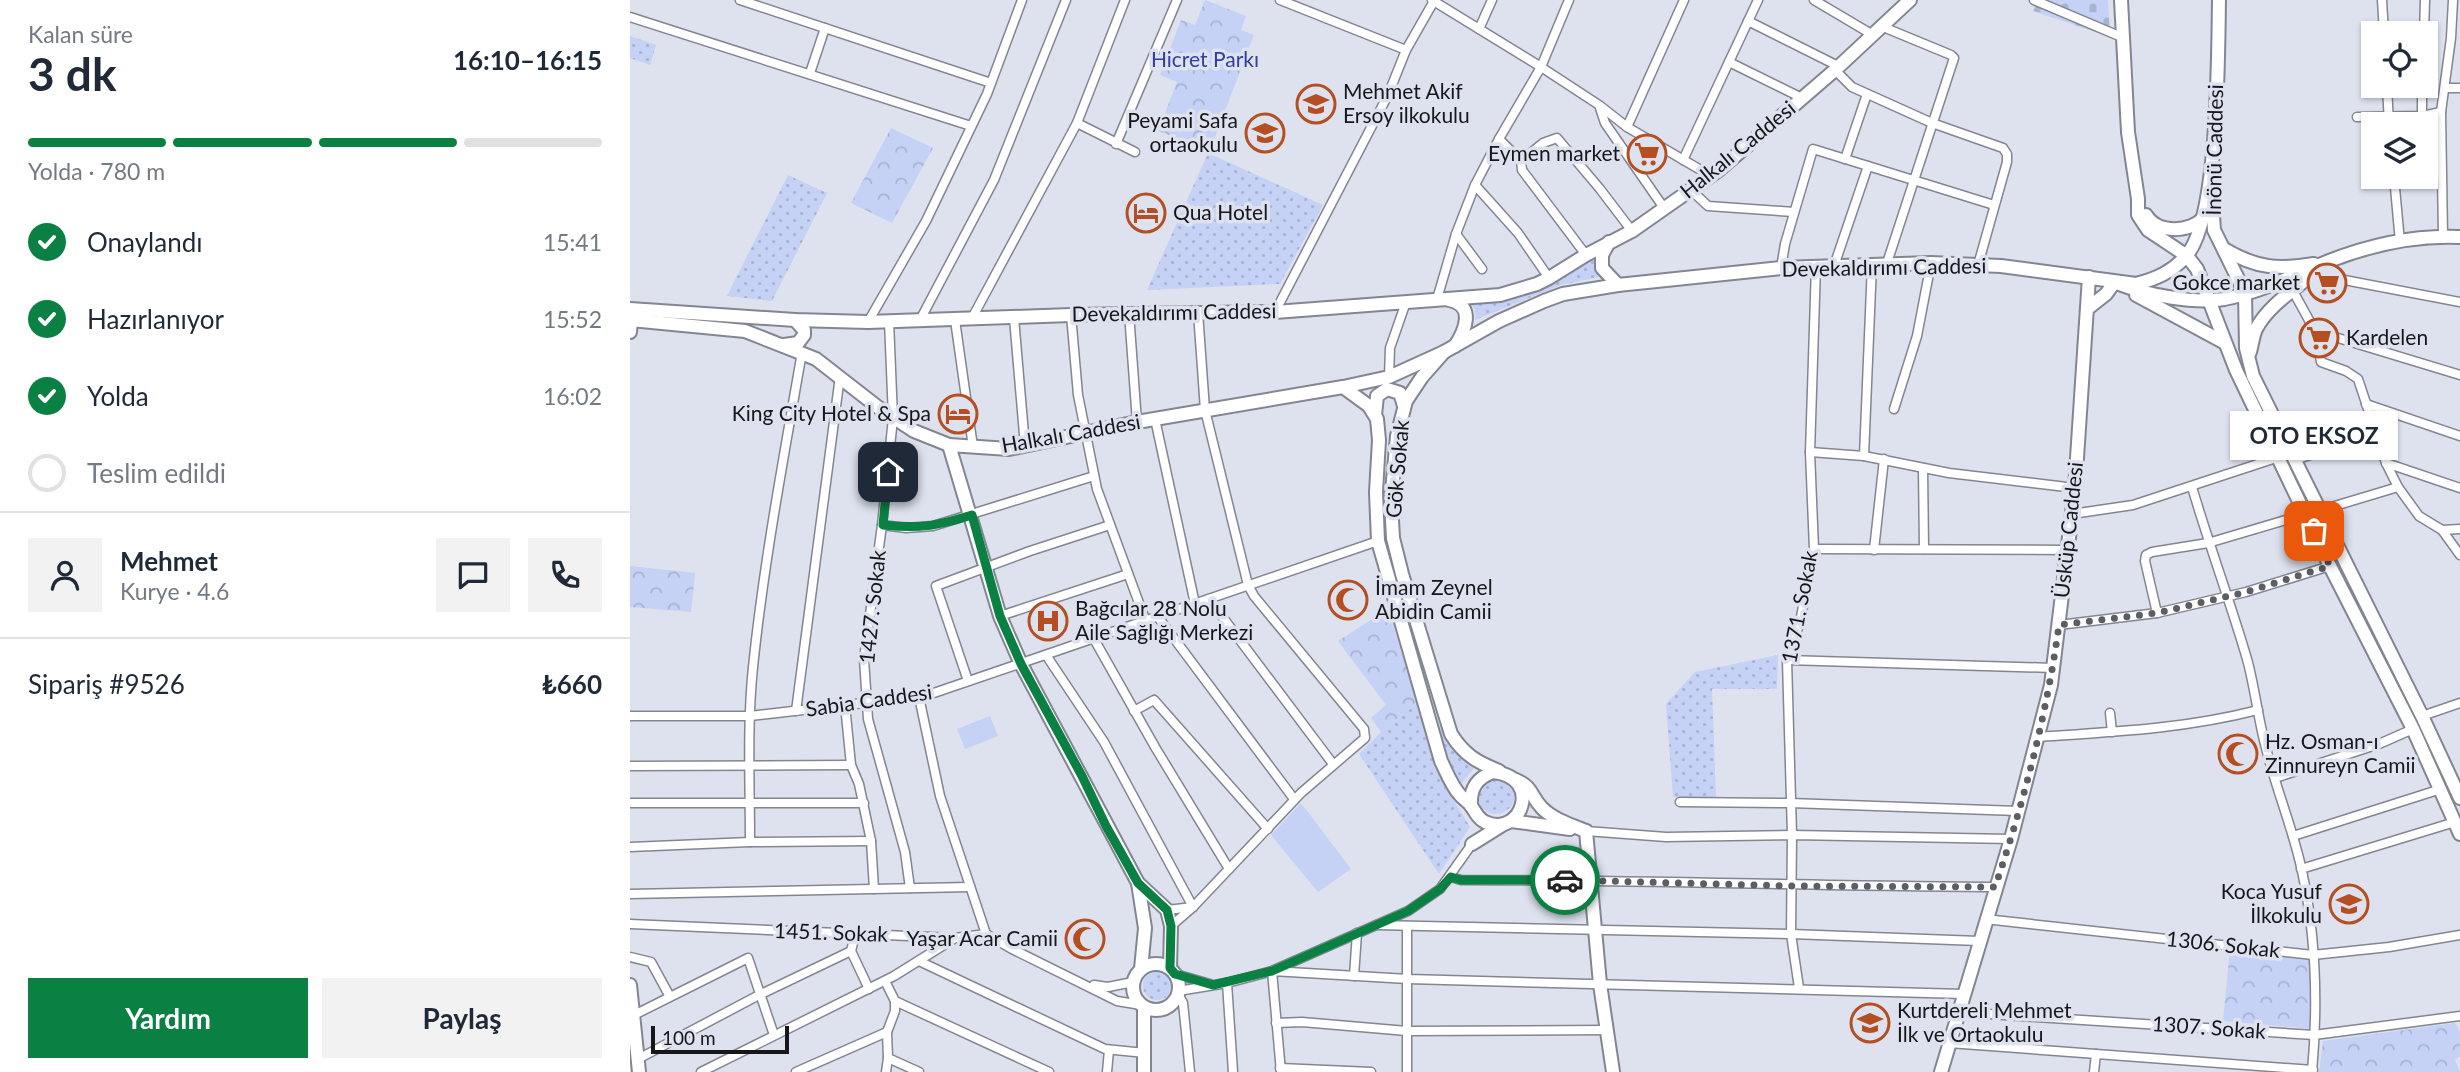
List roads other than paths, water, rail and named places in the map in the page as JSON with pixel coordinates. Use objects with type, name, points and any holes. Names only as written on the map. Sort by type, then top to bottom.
[{"type":"main road","name":"Halkalı Caddesi","points":[[1549,278],[1632,231],[1711,176],[1837,68],[1910,0]]},
{"type":"main road","points":[[2120,0],[2128,132],[2138,215],[2148,230],[2187,256],[2204,283],[2236,370],[2280,457],[2422,716],[2460,798]]},
{"type":"main road","name":"İnönü Caddesi","points":[[2219,0],[2210,174],[2214,230],[2245,293]]},
{"type":"main road","points":[[2114,283],[2136,284],[2157,278],[2187,256],[2202,229],[2210,174]]},
{"type":"main road","points":[[2138,199],[2150,222],[2156,226],[2168,229],[2187,227],[2202,221],[2204,217]]},
{"type":"main road","points":[[2222,248],[2251,263],[2268,267],[2328,262],[2365,249],[2400,242],[2443,236],[2460,237]]},
{"type":"main road","points":[[1610,242],[1602,255],[1602,268],[1618,285]]},
{"type":"main road","name":"Devekaldırımı Caddesi","points":[[1524,309],[1563,294],[1618,285],[1781,268],[1886,263],[1978,265],[2089,277],[2140,292],[2209,300],[2288,280],[2328,262]]},
{"type":"main road","points":[[2248,362],[2255,331],[2272,309],[2328,262]]},
{"type":"main road","name":"Üsküp Caddesi","points":[[1941,1072],[2011,839],[2053,668],[2075,488],[2089,277]]},
{"type":"main road","name":"Devekaldırımı Caddesi","points":[[795,320],[868,322],[1129,313],[1275,312],[1500,295],[1549,278]]},
{"type":"main road","points":[[2087,309],[2114,283]]},
{"type":"main road","points":[[2114,283],[2225,343]]},
{"type":"main road","points":[[2245,293],[2248,362],[2253,376],[2294,460],[2330,566],[2413,729],[2457,828]]},
{"type":"main road","points":[[1439,299],[1460,303],[1466,314],[1465,327],[1449,349]]},
{"type":"main road","name":"Halkalı Caddesi","points":[[630,320],[745,331],[802,352],[840,376],[914,431],[949,445],[1009,449],[1138,422],[1389,377],[1524,309]]},
{"type":"main road","name":"Halkalı Caddesi","points":[[630,320],[795,320]]},
{"type":"main road","points":[[780,344],[791,345],[801,340],[804,330],[795,320]]},
{"type":"main road","name":"Gök Sokak","points":[[1449,349],[1422,377],[1404,406],[1397,436],[1391,502],[1393,538],[1451,734],[1460,749],[1475,762],[1503,773]]},
{"type":"main road","name":"Gök Sokak","points":[[1343,387],[1362,400],[1375,415],[1379,440],[1376,492],[1378,541],[1441,761],[1452,785],[1487,823],[1495,825],[1508,822],[1586,831]]},
{"type":"main road","points":[[1375,415],[1377,396],[1387,389],[1400,393],[1404,406]]},
{"type":"main road","points":[[949,445],[1000,616],[1021,664],[1138,883],[1167,910],[1171,926],[1172,971]]},
{"type":"main road","points":[[1410,655],[1426,650]]},
{"type":"main road","points":[[1472,844],[1477,833],[1472,808],[1473,787],[1478,779],[1493,772],[1503,773],[1526,785],[1541,807],[1558,820],[1586,831],[1600,984],[1613,1072]]},
{"type":"main road","points":[[1472,844],[1517,816],[1523,802],[1523,794],[1516,780]]},
{"type":"main road","points":[[1138,883],[1145,928],[1141,969],[1132,982],[1133,995],[1147,1007],[1170,1006],[1178,993],[1178,980],[1172,971],[1155,963],[1141,969]]},
{"type":"main road","points":[[630,985],[639,1065]]},
{"type":"main road","points":[[1144,1072],[1147,1007]]},
{"type":"street","points":[[740,0],[991,83]]},
{"type":"street","points":[[868,322],[926,220],[971,126],[991,83],[1022,0]]},
{"type":"street","points":[[920,320],[994,180],[1066,0]]},
{"type":"street","points":[[971,320],[1077,123],[1125,0]]},
{"type":"street","points":[[1116,144],[1177,0]]},
{"type":"street","points":[[1280,0],[1406,50]]},
{"type":"street","points":[[1479,29],[1492,0]]},
{"type":"street","points":[[1439,299],[1456,234],[1475,184],[1541,67],[1569,0]]},
{"type":"street","points":[[1627,127],[1684,0]]},
{"type":"street","points":[[1683,160],[1758,0]]},
{"type":"street","points":[[1814,0],[1873,35]]},
{"type":"street","points":[[2034,0],[2124,38]]},
{"type":"street","points":[[2382,0],[2383,21]]},
{"type":"street","points":[[2424,21],[2425,0]]},
{"type":"street","points":[[2443,236],[2441,112],[2456,38],[2453,0]]},
{"type":"street","points":[[1275,312],[1388,95],[1406,50],[1433,1],[1541,67],[1627,127],[1711,176]]},
{"type":"street","points":[[630,17],[971,126]]},
{"type":"street","points":[[1748,21],[1837,68],[1852,87],[1932,123],[2003,148],[2007,154],[2007,162],[1978,265]]},
{"type":"street","points":[[1884,24],[1888,29],[1954,58],[1886,263]]},
{"type":"street","points":[[810,73],[825,28]]},
{"type":"street","points":[[1729,62],[1802,98]]},
{"type":"street","points":[[2446,88],[2460,88]]},
{"type":"street","points":[[1845,159],[1867,94]]},
{"type":"street","points":[[1599,106],[1605,123],[1664,208]]},
{"type":"street","points":[[2357,117],[2361,117]]},
{"type":"street","points":[[1077,123],[1135,152]]},
{"type":"street","points":[[1521,161],[1543,143],[1557,138],[1632,231]]},
{"type":"street","points":[[1499,139],[1521,161],[1522,170],[1586,255]]},
{"type":"street","points":[[1781,268],[1785,244],[1813,149],[1994,205]]},
{"type":"street","points":[[1833,266],[1868,166]]},
{"type":"street","points":[[1475,184],[1518,233],[1549,278]]},
{"type":"street","points":[[2395,189],[2400,242]]},
{"type":"street","points":[[1691,190],[1708,206],[1794,212]]},
{"type":"street","points":[[1456,234],[1482,269]]},
{"type":"street","points":[[1894,409],[1917,336],[1931,263]]},
{"type":"street","points":[[1864,456],[1872,264]]},
{"type":"street","name":"1371. Sokak","points":[[1799,988],[1791,934],[1792,835],[1787,660],[1800,622],[1814,549],[1810,453],[1816,266]]},
{"type":"street","points":[[2313,274],[2460,302]]},
{"type":"street","points":[[2293,291],[2315,331],[2322,362],[2346,370],[2358,379],[2375,435],[2398,487],[2419,516],[2442,530],[2460,555]]},
{"type":"street","points":[[1389,377],[1390,348],[1406,302]]},
{"type":"street","points":[[1171,926],[1193,907],[1294,799],[1365,738],[1364,729],[1254,596],[1248,585],[1205,410],[1198,312]]},
{"type":"street","points":[[1129,313],[1138,422]]},
{"type":"street","points":[[1071,315],[1079,395],[1094,476],[1146,622]]},
{"type":"street","points":[[1014,318],[1025,446]]},
{"type":"street","points":[[955,320],[973,447]]},
{"type":"street","name":"1427. Sokak","points":[[889,321],[893,418],[883,525],[864,659],[868,719],[905,852],[910,888]]},
{"type":"street","points":[[2315,331],[2460,375]]},
{"type":"street","points":[[750,842],[749,765],[753,668],[771,532],[802,352]]},
{"type":"street","points":[[796,711],[840,376]]},
{"type":"street","points":[[2366,404],[2460,436]]},
{"type":"street","points":[[1155,419],[1195,604]]},
{"type":"street","points":[[2294,460],[2375,435]]},
{"type":"street","points":[[1810,453],[1864,456],[1923,468],[2075,488]]},
{"type":"street","points":[[2072,514],[2133,505],[2280,457]]},
{"type":"street","points":[[1874,550],[1884,459]]},
{"type":"street","points":[[2386,463],[2460,488]]},
{"type":"street","points":[[1923,468],[1924,549]]},
{"type":"street","points":[[883,525],[933,526],[1094,476]]},
{"type":"street","points":[[1949,1043],[2313,1071],[2315,983],[2309,907],[2248,664],[2192,487]]},
{"type":"street","points":[[2157,613],[2145,561],[2146,555],[2208,543],[2398,487]]},
{"type":"street","points":[[968,681],[936,586],[986,566],[1110,525]]},
{"type":"street","points":[[2442,530],[2460,529]]},
{"type":"street","name":"Sabia Caddesi","points":[[630,716],[750,716],[919,696],[1146,622],[1378,541]]},
{"type":"street","points":[[1814,549],[2068,550]]},
{"type":"street","points":[[2059,625],[2157,613],[2228,596],[2330,566]]},
{"type":"street","points":[[1000,616],[1128,574]]},
{"type":"street","points":[[1209,599],[1333,764]]},
{"type":"street","points":[[1158,617],[1294,799]]},
{"type":"street","points":[[1094,639],[1228,869]]},
{"type":"street","points":[[1046,655],[1104,742],[1193,907]]},
{"type":"street","points":[[1787,660],[2053,668]]},
{"type":"street","points":[[919,696],[940,796],[986,934],[1117,1001],[1147,1007]]},
{"type":"street","points":[[1134,711],[1154,700],[1268,829]]},
{"type":"street","points":[[2422,716],[2460,703]]},
{"type":"street","points":[[845,705],[851,765],[859,783],[871,841],[874,889]]},
{"type":"street","points":[[2037,737],[2179,727],[2258,710]]},
{"type":"street","points":[[2110,713],[2112,732]]},
{"type":"street","points":[[2275,778],[2379,744],[2413,729]]},
{"type":"street","points":[[630,766],[851,765]]},
{"type":"street","points":[[2292,836],[2441,789]]},
{"type":"street","points":[[1680,802],[2018,811]]},
{"type":"street","points":[[630,803],[864,803]]},
{"type":"street","points":[[2301,869],[2457,828]]},
{"type":"street","points":[[1586,831],[1667,836],[2011,839]]},
{"type":"street","points":[[630,847],[871,841]]},
{"type":"street","points":[[1190,1072],[1183,1003],[1178,993],[1272,971],[1408,911],[1440,889],[1472,844]]},
{"type":"street","points":[[1451,877],[1461,880],[1995,887]]},
{"type":"street","points":[[630,894],[970,887]]},
{"type":"street","points":[[1167,910],[1193,907]]},
{"type":"street","name":"1306. Sokak","points":[[1985,919],[2313,955],[2389,947],[2460,935]]},
{"type":"street","name":"1451. Sokak","points":[[630,924],[955,938],[986,934]]},
{"type":"street","points":[[1376,925],[1979,941]]},
{"type":"street","points":[[1407,926],[1408,1072]]},
{"type":"street","points":[[1354,976],[1357,933]]},
{"type":"street","points":[[855,935],[851,951],[869,989]]},
{"type":"street","points":[[701,1072],[885,981],[955,938]]},
{"type":"street","points":[[639,1065],[759,995],[851,951]]},
{"type":"street","points":[[630,957],[651,962],[669,995]]},
{"type":"street","points":[[634,1015],[669,995],[748,958],[774,1035]]},
{"type":"street","points":[[919,961],[1079,1038],[1109,1050],[1145,1053]]},
{"type":"street","points":[[1172,971],[1213,985]]},
{"type":"street","points":[[1272,971],[1408,979],[1964,994]]},
{"type":"street","points":[[1272,971],[1280,1070],[1371,1072]]},
{"type":"street","points":[[885,981],[895,1001],[895,1011],[887,1032],[886,1072]]},
{"type":"street","points":[[1087,984],[1108,987],[1132,982]]},
{"type":"street","points":[[1227,983],[1233,1072]]},
{"type":"street","points":[[895,1001],[1049,1072]]},
{"type":"street","name":"1307. Sokak","points":[[1958,1012],[2314,1035],[2460,1016]]},
{"type":"street","points":[[1276,1023],[1302,1022],[1407,1031],[1608,1030]]},
{"type":"street","points":[[796,1072],[887,1032]]},
{"type":"street","points":[[1107,1072],[1109,1050]]},
{"type":"street","points":[[2094,1072],[2096,1054]]},
{"type":"street","points":[[888,1058],[919,1072]]},
{"type":"place","name":"Mehmet Akif Ersoy ilkokulu","points":[[1316,104]]},
{"type":"place","name":"Peyami Safa ortaokulu","points":[[1265,133]]},
{"type":"place","name":"Eymen market","points":[[1647,154]]},
{"type":"place","name":"Qua Hotel","points":[[1146,213]]},
{"type":"place","name":"Gokce market","points":[[2327,283]]},
{"type":"place","name":"Kardelen","points":[[2319,338]]},
{"type":"place","name":"King City Hotel & Spa","points":[[958,414]]},
{"type":"place","name":"OTO EKSOZ","points":[[2314,531]]},
{"type":"place","name":"İmam Zeynel Abidin Camii","points":[[1348,600]]},
{"type":"place","name":"Bağcılar 28 Nolu Aile Sağlığı Merkezi","points":[[1048,621]]},
{"type":"place","name":"Hz. Osman-ı Zinnureyn Camii","points":[[2238,754]]},
{"type":"place","name":"Koca Yusuf İlkokulu","points":[[2349,904]]},
{"type":"place","name":"Yaşar Acar Camii","points":[[1085,939]]},
{"type":"place","name":"Kurtdereli Mehmet İlk ve Ortaokulu","points":[[1870,1023]]},
{"type":"park label","name":"Hicret Parkı","points":[[1205,60]]}]
